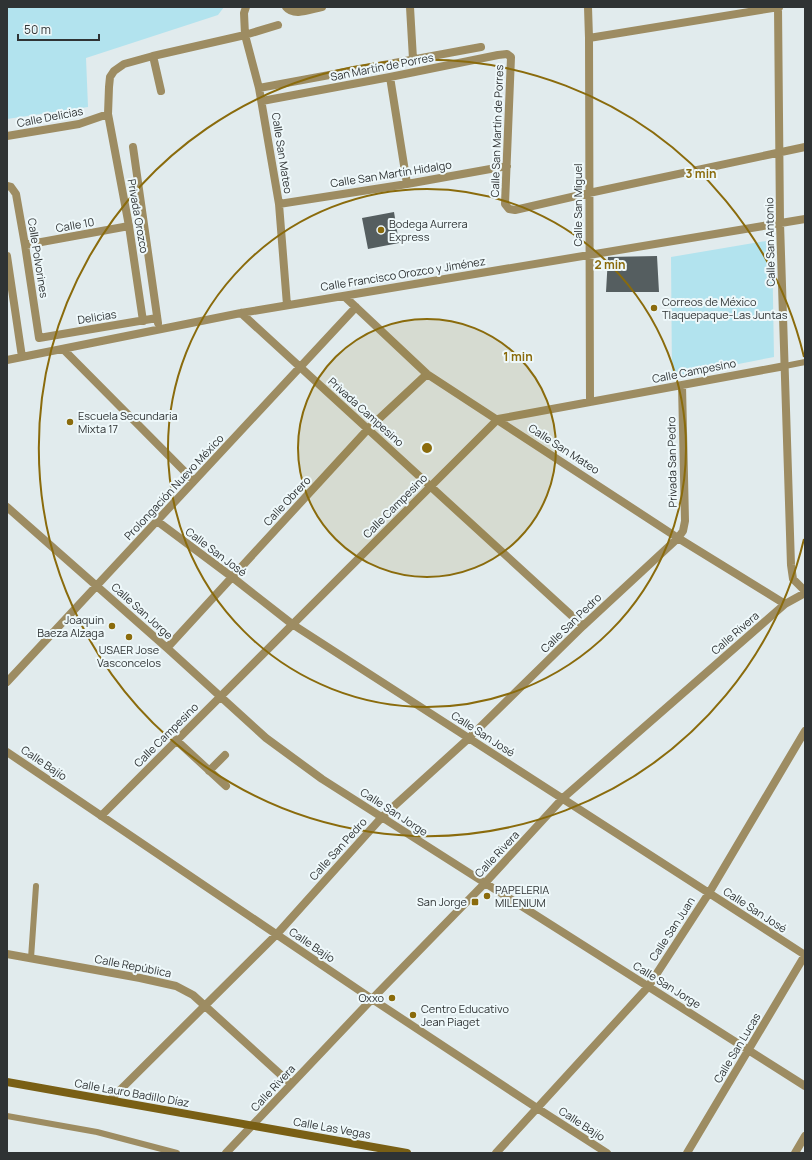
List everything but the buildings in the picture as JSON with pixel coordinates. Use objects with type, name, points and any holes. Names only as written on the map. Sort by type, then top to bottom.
[{"type":"street","name":"Calle San Mateo","points":[[246,7],[244,13],[245,35],[262,102],[279,204],[287,305]]},
{"type":"street","points":[[286,7],[289,11],[296,12],[322,7]]},
{"type":"street","points":[[410,7],[413,59]]},
{"type":"street","name":"Calle San Miguel","points":[[588,7],[590,402]]},
{"type":"street","points":[[589,38],[779,7]]},
{"type":"street","name":"Calle San Antonio","points":[[779,7],[780,223],[791,564],[794,579],[805,592]]},
{"type":"street","points":[[108,114],[110,77],[114,71],[124,64],[245,35],[278,25]]},
{"type":"street","points":[[259,88],[481,47]]},
{"type":"street","name":"Calle San Martín de Porres","points":[[507,54],[511,57],[505,204],[509,209],[515,210],[589,193]]},
{"type":"street","name":"San Martín de Porres","points":[[262,102],[507,54]]},
{"type":"street","points":[[153,56],[161,91]]},
{"type":"street","points":[[390,77],[407,184]]},
{"type":"street","name":"Calle Delicias","points":[[7,136],[79,124],[108,114]]},
{"type":"street","name":"Privada Orozco","points":[[108,114],[129,226],[144,321]]},
{"type":"street","name":"Privada Orozco","points":[[133,147],[159,329]]},
{"type":"street","points":[[589,193],[805,147]]},
{"type":"street","name":"Calle San Martín Hidalgo","points":[[279,204],[407,184],[507,166]]},
{"type":"street","name":"Calle Polvorines","points":[[7,186],[11,187],[16,194],[40,338]]},
{"type":"street","name":"Calle Francisco Orozco y Jiménez","points":[[7,360],[241,313],[805,219]]},
{"type":"street","name":"Calle 10","points":[[25,245],[129,226]]},
{"type":"street","points":[[7,256],[22,357]]},
{"type":"street","name":"Calle San Mateo","points":[[344,296],[428,374],[678,538],[785,604]]},
{"type":"street","name":"Prolongación Nuevo México","points":[[7,682],[356,308]]},
{"type":"street","name":"Privada Campesino","points":[[241,313],[583,626]]},
{"type":"street","name":"Delicias","points":[[40,338],[158,318]]},
{"type":"street","points":[[62,349],[194,481]]},
{"type":"street","name":"Calle Campesino","points":[[101,816],[498,419],[785,366]]},
{"type":"street","name":"Calle Obrero","points":[[167,648],[368,429],[428,374]]},
{"type":"street","name":"Privada San Pedro","points":[[678,538],[683,531],[685,521],[682,385]]},
{"type":"street","name":"Calle San Jorge","points":[[7,507],[167,648],[266,738],[322,779],[805,1086]]},
{"type":"street","name":"Calle San José","points":[[157,521],[292,624],[805,955]]},
{"type":"street","name":"Calle San Pedro","points":[[110,1100],[277,934],[382,817],[469,738],[583,626],[678,538]]},
{"type":"street","name":"Calle Rivera","points":[[226,1153],[484,883],[563,798],[785,604],[805,592]]},
{"type":"street","name":"Calle San Juan","points":[[496,1153],[648,987],[709,893],[805,731]]},
{"type":"street","points":[[176,740],[226,786]]},
{"type":"street","name":"Calle Bajío","points":[[7,752],[372,999],[607,1153]]},
{"type":"street","points":[[209,771],[225,755]]},
{"type":"street","name":"Calle República","points":[[7,954],[176,986],[193,995],[291,1084]]},
{"type":"street","name":"Calle San Lucas","points":[[687,1153],[805,955]]},
{"type":"street","name":"Calle Lauro Badillo Díaz","points":[[7,1082],[253,1125]]},
{"type":"street","name":"Calle Las Vegas","points":[[253,1125],[407,1153]]},
{"type":"street","points":[[795,1153],[805,1136]]},
{"type":"lane","points":[[785,366],[805,362]]},
{"type":"lane","points":[[31,958],[36,886]]},
{"type":"lane","points":[[7,1116],[97,1132],[177,1153]]},
{"type":"shaded area","points":[[7,7],[224,7],[218,15],[86,58],[88,107],[7,119]]},
{"type":"shaded area","points":[[772,240],[774,357],[672,377],[671,257]]},
{"type":"place","name":"Bodega Aurrera Express","points":[[381,230]]},
{"type":"place","name":"Correos de México Tlaquepaque-Las Juntas","points":[[654,308]]},
{"type":"place","name":"Escuela Secundaria Mixta 17","points":[[70,422]]},
{"type":"place","name":"Joaquin Baeza Alzaga","points":[[112,626]]},
{"type":"place","name":"USAER Jose Vasconcelos","points":[[129,637]]},
{"type":"place","name":"PAPELERIA MILENIUM","points":[[487,896]]},
{"type":"place","name":"San Jorge","points":[[475,902]]},
{"type":"place","name":"Oxxo","points":[[392,998]]},
{"type":"place","name":"Centro Educativo Jean Piaget","points":[[413,1015]]}]
